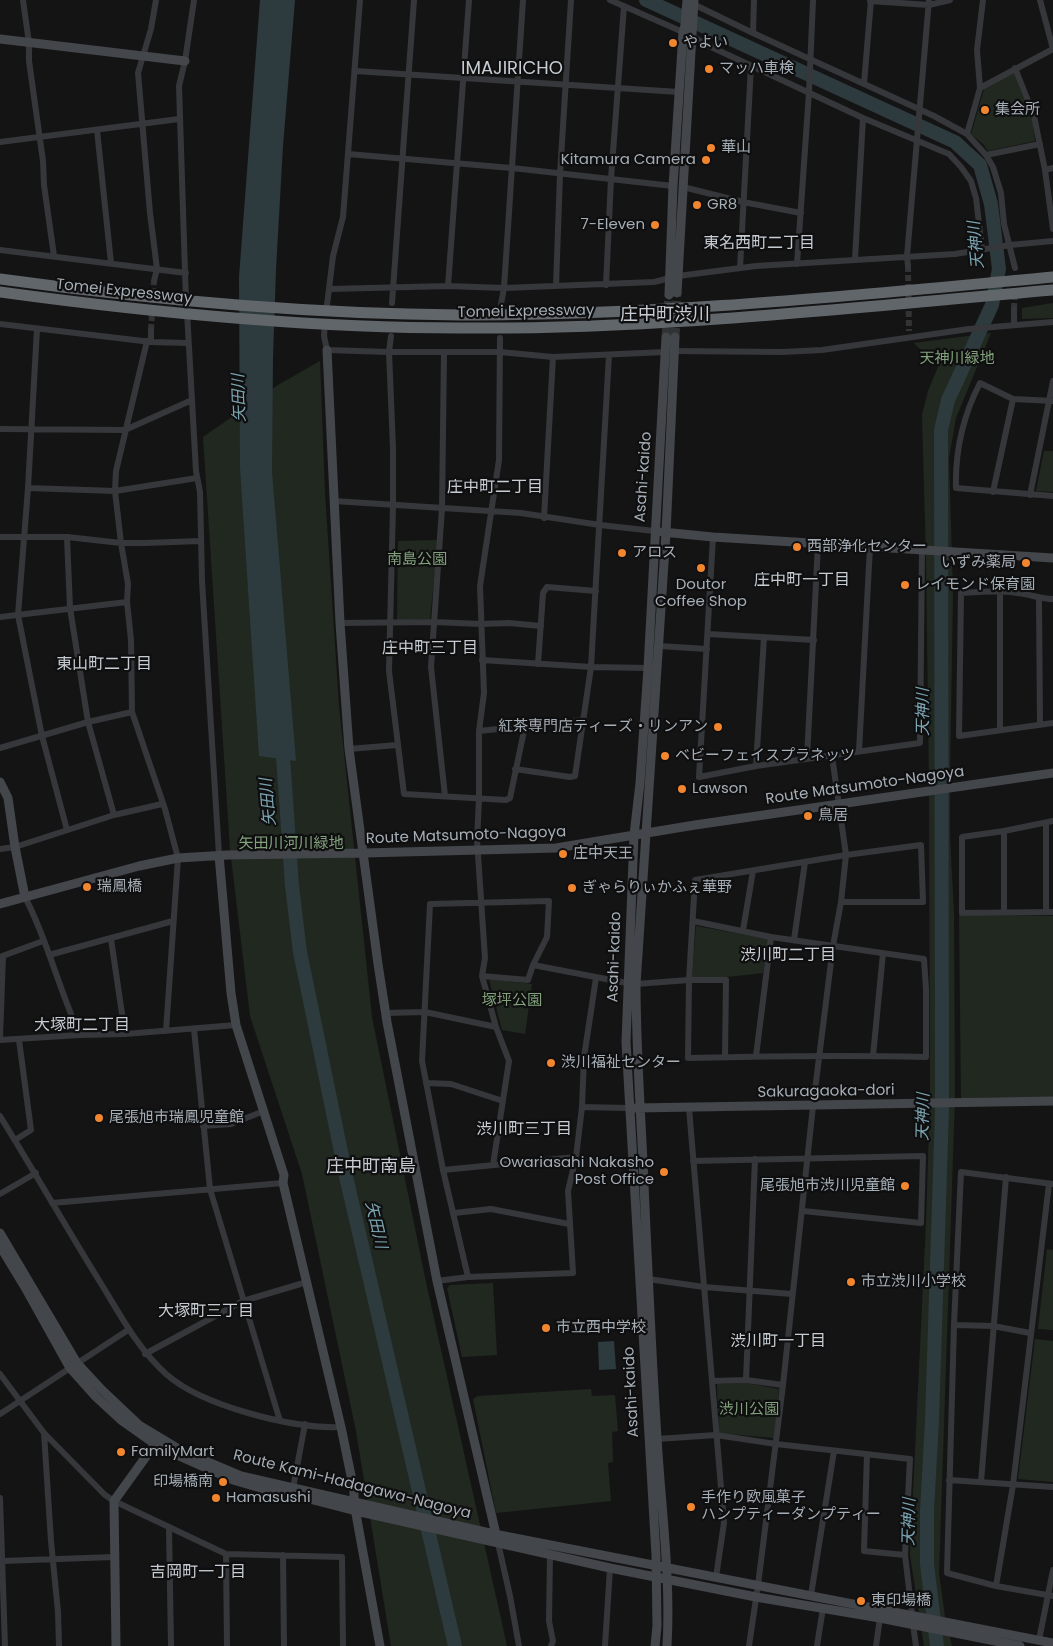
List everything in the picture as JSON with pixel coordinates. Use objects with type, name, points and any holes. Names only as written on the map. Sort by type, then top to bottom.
[{"type":"highway","name":"Tomei Expressway","points":[[0,279],[107,294],[184,300],[339,312],[463,315],[648,310],[744,304],[1053,277]]},
{"type":"highway","name":"Tomei Expressway","points":[[0,292],[105,306],[275,322],[461,328],[648,324],[1053,290]]},
{"type":"street","points":[[23,0],[54,256]]},
{"type":"street","points":[[154,281],[157,269],[150,213],[144,124],[138,73],[151,29],[156,0]]},
{"type":"street","points":[[194,0],[185,61],[179,86],[187,343],[197,478],[200,492],[200,541],[231,993],[236,1024],[284,1175],[284,1183],[354,1490],[355,1507],[380,1646]]},
{"type":"street","points":[[360,0],[343,217],[332,256],[324,336],[327,350],[348,748],[385,1013],[437,1281],[520,1645]]},
{"type":"street","points":[[392,303],[414,0]]},
{"type":"street","points":[[448,286],[469,0]]},
{"type":"street","points":[[501,304],[504,288],[522,0]]},
{"type":"street","points":[[556,286],[560,174],[571,0]]},
{"type":"street","points":[[610,0],[688,31],[751,66],[809,88],[864,118],[948,154],[962,167],[971,181],[976,198],[985,250]]},
{"type":"street","points":[[753,33],[754,0]]},
{"type":"street","points":[[797,264],[813,0]]},
{"type":"street","points":[[864,84],[871,1],[929,3],[950,0]]},
{"type":"street","points":[[967,134],[980,88],[977,50],[983,0]]},
{"type":"street","points":[[980,88],[1053,49],[1040,0]]},
{"type":"street","points":[[673,294],[683,187],[690,3],[967,134],[986,155],[993,167],[1001,193],[1004,224],[1015,268]]},
{"type":"street","points":[[908,266],[907,256],[929,3]]},
{"type":"street","points":[[606,285],[611,180],[624,6]]},
{"type":"street","points":[[674,277],[673,186],[679,92],[688,31]]},
{"type":"street","points":[[0,39],[185,61]]},
{"type":"street","points":[[740,268],[751,66]]},
{"type":"street","points":[[1015,68],[1034,116],[1045,170],[1053,229]]},
{"type":"street","points":[[354,71],[679,92]]},
{"type":"street","points":[[855,259],[864,118]]},
{"type":"street","points":[[0,142],[179,119]]},
{"type":"street","points":[[97,130],[111,263]]},
{"type":"street","points":[[986,155],[1040,144]]},
{"type":"street","points":[[348,154],[512,168],[673,186]]},
{"type":"street","points":[[1045,170],[1053,168]]},
{"type":"street","points":[[683,187],[743,202],[801,213]]},
{"type":"street","points":[[329,289],[448,286],[504,288],[654,282],[674,277],[740,268],[855,259],[956,254],[1008,245],[1053,241]]},
{"type":"street","points":[[0,250],[186,273]]},
{"type":"street","points":[[1014,309],[1014,324]]},
{"type":"street","points":[[327,350],[444,353],[500,352],[553,357],[670,352],[782,352],[822,350],[909,335],[1014,324],[1053,322]]},
{"type":"street","points":[[0,324],[149,342],[187,343]]},
{"type":"street","points":[[37,329],[28,488],[18,614],[42,736],[67,830]]},
{"type":"street","points":[[151,330],[116,471],[115,491],[128,584],[127,602],[131,640],[132,712],[174,839],[178,858],[166,1031]]},
{"type":"street","points":[[391,336],[389,352],[393,505],[389,671],[404,794],[479,799],[506,800],[510,798],[525,726]]},
{"type":"street","name":"Asahi-kaido","points":[[656,1578],[626,1047],[647,832],[659,646],[666,532],[670,337]]},
{"type":"street","points":[[493,1165],[509,1061],[496,1027],[482,976],[485,958],[477,840],[479,731],[484,693],[480,586],[499,460],[500,338]]},
{"type":"street","name":"Asahi-kaido","points":[[666,1568],[632,984],[634,835],[640,783],[648,668],[654,531],[670,352]]},
{"type":"street","points":[[444,353],[442,508],[431,667],[444,796]]},
{"type":"street","points":[[515,769],[570,778],[575,776],[591,667],[609,355]]},
{"type":"street","points":[[544,518],[553,357]]},
{"type":"street","points":[[1030,495],[1051,401],[1053,381]]},
{"type":"street","points":[[1051,401],[1013,399],[980,383],[963,424],[957,459],[956,488],[1053,496]]},
{"type":"street","points":[[993,492],[1013,399]]},
{"type":"street","points":[[0,429],[126,430],[192,400]]},
{"type":"street","points":[[28,488],[115,491],[197,478]]},
{"type":"street","points":[[334,501],[492,511],[712,537],[1053,558]]},
{"type":"street","points":[[0,537],[67,537],[121,543],[200,541]]},
{"type":"street","points":[[67,537],[70,608],[88,722],[114,816]]},
{"type":"street","points":[[712,537],[699,777],[807,758],[920,743],[926,550]]},
{"type":"street","points":[[807,758],[818,544]]},
{"type":"street","points":[[859,751],[870,547]]},
{"type":"street","points":[[538,664],[543,593],[547,587],[596,591]]},
{"type":"street","points":[[1000,591],[1000,730]]},
{"type":"street","points":[[1053,599],[1000,591],[960,593],[959,736],[1053,723]]},
{"type":"street","points":[[1039,598],[1040,724]]},
{"type":"street","points":[[0,617],[127,602]]},
{"type":"street","points":[[340,623],[509,623],[541,626]]},
{"type":"street","points":[[708,634],[814,640]]},
{"type":"street","points":[[756,766],[764,637]]},
{"type":"street","points":[[659,646],[707,650]]},
{"type":"street","points":[[482,660],[591,667],[648,668]]},
{"type":"street","points":[[0,748],[88,722],[132,712]]},
{"type":"street","points":[[479,731],[583,720]]},
{"type":"street","points":[[348,748],[397,745]]},
{"type":"street","points":[[749,1646],[776,1444],[813,1106],[846,855],[832,756]]},
{"type":"street","name":"Route Matsumoto-Nagoya","points":[[0,904],[139,866],[178,858],[223,855],[556,848],[647,832],[1053,773]]},
{"type":"street","points":[[0,782],[8,798],[25,897],[80,1035]]},
{"type":"street","points":[[0,849],[15,847],[114,816],[162,804]]},
{"type":"street","points":[[1050,822],[1050,912],[962,913],[962,837],[1050,822]]},
{"type":"street","points":[[1004,831],[1004,912]]},
{"type":"street","points":[[693,921],[771,937],[924,959],[926,1057],[756,1056],[688,1058],[689,980],[695,880],[846,855],[921,846],[923,902],[841,902]]},
{"type":"street","points":[[794,940],[805,862]]},
{"type":"street","points":[[743,930],[753,870]]},
{"type":"street","points":[[468,1277],[443,1170],[422,1061],[430,904],[549,901],[546,937],[528,980],[482,976]]},
{"type":"street","points":[[49,955],[173,921]]},
{"type":"street","points":[[756,1056],[771,937]]},
{"type":"street","points":[[111,939],[125,1034]]},
{"type":"street","points":[[43,940],[2,956],[0,1039],[19,1040],[80,1035],[125,1034],[236,1024]]},
{"type":"street","points":[[873,1056],[884,953]]},
{"type":"street","points":[[533,965],[632,984],[689,980],[726,980],[724,1057]]},
{"type":"street","points":[[437,1281],[468,1277],[573,1273],[568,1191],[576,1157],[582,1107],[584,1057],[596,978]]},
{"type":"street","points":[[385,1013],[425,1012],[496,1027]]},
{"type":"street","points":[[194,1029],[210,1189],[280,1421]]},
{"type":"street","points":[[15,1140],[31,1130],[19,1040]]},
{"type":"street","points":[[426,1083],[451,1084],[503,1101]]},
{"type":"street","name":"Sakuragaoka-dori","points":[[628,1108],[1053,1101]]},
{"type":"street","points":[[582,1107],[628,1108]]},
{"type":"street","points":[[689,1108],[724,1523],[716,1577]]},
{"type":"street","points":[[203,1126],[231,1124],[264,1111]]},
{"type":"street","points":[[0,1116],[36,1173],[128,1330],[145,1354],[181,1386],[218,1402],[280,1421],[341,1427]]},
{"type":"street","points":[[693,1160],[923,1156],[921,1223],[803,1211]]},
{"type":"street","points":[[443,1170],[576,1157]]},
{"type":"street","points":[[746,1380],[748,1290],[755,1159]]},
{"type":"street","points":[[996,1586],[1013,1485],[1030,1333],[1051,1184],[961,1172],[954,1324],[947,1573],[996,1586],[1051,1596]]},
{"type":"street","points":[[0,1194],[36,1173]]},
{"type":"street","points":[[981,1482],[1006,1177]]},
{"type":"street","points":[[52,1203],[284,1183]]},
{"type":"street","points":[[454,1213],[491,1209],[569,1224]]},
{"type":"street","name":"Route Kami-Hadagawa-Nagoya","points":[[0,1233],[73,1365],[140,1425],[184,1452],[241,1476],[293,1488],[355,1507],[373,1515],[812,1595],[1053,1643]]},
{"type":"street","name":"Route Kami-Hadagawa-Nagoya","points":[[0,1246],[73,1365],[96,1397],[121,1420],[155,1444],[233,1480],[264,1489],[355,1507],[364,1505],[484,1536]]},
{"type":"street","points":[[648,1279],[704,1287],[792,1294]]},
{"type":"street","points":[[145,1354],[244,1301],[307,1282]]},
{"type":"street","points":[[954,1324],[993,1326],[1030,1333]]},
{"type":"street","points":[[0,1414],[128,1330]]},
{"type":"street","points":[[0,1374],[21,1400],[44,1434],[105,1495],[114,1501],[226,1554],[342,1557],[343,1646]]},
{"type":"street","points":[[712,1381],[746,1380],[783,1385]]},
{"type":"street","points":[[293,1488],[305,1424]]},
{"type":"street","points":[[44,1434],[59,1646]]},
{"type":"street","points":[[657,1439],[716,1435],[776,1444],[910,1459],[905,1555],[912,1614]]},
{"type":"street","points":[[116,1646],[114,1501],[155,1444]]},
{"type":"street","points":[[812,1595],[834,1450]]},
{"type":"street","points":[[867,1454],[864,1551],[905,1555]]},
{"type":"street","points":[[949,1480],[1053,1488]]},
{"type":"street","points":[[0,1498],[5,1646]]},
{"type":"street","points":[[169,1527],[171,1646]]},
{"type":"street","name":"Route Kami-Hadagawa-Nagoya","points":[[496,1538],[550,1555],[656,1578],[913,1624],[1020,1646]]},
{"type":"street","points":[[226,1554],[228,1646]]},
{"type":"street","points":[[283,1555],[284,1646]]},
{"type":"street","points":[[550,1555],[549,1622],[553,1641],[551,1646]]},
{"type":"street","points":[[2,1561],[114,1557]]},
{"type":"street","points":[[605,1646],[610,1568]]},
{"type":"street","points":[[666,1568],[668,1628],[666,1646]]},
{"type":"street","points":[[1038,1640],[1051,1596],[1053,1570]]},
{"type":"street","points":[[655,1646],[657,1626],[656,1578]]},
{"type":"street","points":[[817,1646],[823,1608]]},
{"type":"street","points":[[876,1646],[880,1618]]},
{"type":"street","points":[[913,1624],[916,1646]]},
{"type":"green space","points":[[1014,73],[1033,123],[1035,141],[988,151],[971,134],[984,89]]},
{"type":"green space","points":[[1053,303],[1053,318],[1022,319],[1022,308]]},
{"type":"green space","name":"天神川緑地","points":[[991,333],[956,418],[949,458],[953,593],[950,837],[954,913],[955,1097],[939,1573],[945,1617],[952,1646],[924,1646],[910,1555],[926,1223],[930,1097],[929,783],[922,415],[928,391],[938,367],[914,343]]},
{"type":"green space","name":"矢田川河川緑地","points":[[320,361],[325,493],[339,706],[372,1017],[427,1287],[507,1646],[391,1646],[356,1431],[302,1174],[250,1016],[230,849],[203,437],[278,385]]},
{"type":"green space","points":[[1044,451],[1053,451],[1053,492],[1036,491]]},
{"type":"green space","name":"南島公園","points":[[438,540],[430,619],[397,620],[398,541]]},
{"type":"green space","points":[[959,915],[1053,916],[1053,1097],[961,1098]]},
{"type":"green space","points":[[696,926],[769,939],[763,973],[692,978]]},
{"type":"green space","name":"塚坪公園","points":[[489,979],[532,984],[525,1034],[502,1030]]},
{"type":"green space","points":[[1047,1249],[1053,1250],[1053,1330],[1038,1329]]},
{"type":"green space","points":[[493,1283],[497,1355],[462,1357],[447,1288],[450,1285]]},
{"type":"green space","points":[[1035,1339],[1053,1341],[1053,1482],[1018,1479]]},
{"type":"green space","name":"渋川公園","points":[[746,1383],[779,1389],[774,1438],[719,1433],[717,1384]]},
{"type":"green space","points":[[591,1389],[592,1396],[615,1395],[618,1431],[612,1432],[613,1462],[608,1463],[611,1501],[496,1513],[473,1399],[478,1396]]},
{"type":"water","points":[[260,0],[295,0],[283,146],[276,269],[272,472],[296,761],[259,756],[240,468],[239,277]]},
{"type":"water","points":[[614,1341],[616,1369],[599,1370],[598,1342]]},
{"type":"waterway","name":"天神川","points":[[646,0],[955,142],[980,165],[991,204],[999,269],[992,305],[948,400],[941,430],[942,1110],[932,1420],[927,1511],[927,1564],[937,1646]]},
{"type":"waterway","name":"矢田川","points":[[282,742],[292,886],[300,952],[347,1181],[455,1646]]},
{"type":"tunnel","points":[[908,266],[909,331]]},
{"type":"tunnel","points":[[151,330],[154,281]]},
{"type":"tunnel","points":[[1014,309],[1015,292]]},
{"type":"tunnel","points":[[675,337],[677,293]]},
{"type":"tunnel","points":[[666,337],[669,295]]},
{"type":"place","name":"やよい","points":[[673,43]]},
{"type":"place","name":"マッハ車検","points":[[709,69]]},
{"type":"place","name":"集会所","points":[[985,110]]},
{"type":"place","name":"華山","points":[[711,148]]},
{"type":"place","name":"Kitamura Camera","points":[[706,160]]},
{"type":"place","name":"GR8","points":[[697,205]]},
{"type":"place","name":"7-Eleven","points":[[655,225]]},
{"type":"place","name":"西部浄化センター","points":[[797,547]]},
{"type":"place","name":"アロス","points":[[622,553]]},
{"type":"place","name":"いずみ薬局","points":[[1026,563]]},
{"type":"place","name":"Doutor Coffee Shop","points":[[701,568]]},
{"type":"place","name":"レイモンド保育園","points":[[905,585]]},
{"type":"place","name":"紅茶専門店ティーズ・リンアン","points":[[718,727]]},
{"type":"place","name":"ベビーフェイスプラネッツ","points":[[665,756]]},
{"type":"place","name":"Lawson","points":[[682,789]]},
{"type":"place","name":"鳥居","points":[[808,816]]},
{"type":"place","name":"庄中天王","points":[[563,854]]},
{"type":"place","name":"瑞鳳橋","points":[[87,887]]},
{"type":"place","name":"ぎゃらりぃかふぇ華野","points":[[572,888]]},
{"type":"place","name":"渋川福祉センター","points":[[551,1063]]},
{"type":"place","name":"尾張旭市瑞鳳児童館","points":[[99,1118]]},
{"type":"place","name":"Owariasahi Nakasho Post Office","points":[[664,1172]]},
{"type":"place","name":"尾張旭市渋川児童館","points":[[905,1186]]},
{"type":"place","name":"市立渋川小学校","points":[[851,1282]]},
{"type":"place","name":"市立西中学校","points":[[546,1328]]},
{"type":"place","name":"FamilyMart","points":[[121,1452]]},
{"type":"place","name":"印場橋南","points":[[223,1482]]},
{"type":"place","name":"Hamasushi","points":[[216,1498]]},
{"type":"place","name":"手作り欧風菓子 ハンプティーダンプティー","points":[[691,1507]]},
{"type":"place","name":"東印場橋","points":[[861,1601]]},
{"type":"district","name":"IMAJIRICHO","points":[[512,69]]},
{"type":"district","name":"東名西町二丁目","points":[[759,244]]},
{"type":"district","name":"庄中町渋川","points":[[665,315]]},
{"type":"district","name":"庄中町二丁目","points":[[495,488]]},
{"type":"district","name":"庄中町一丁目","points":[[802,581]]},
{"type":"district","name":"庄中町三丁目","points":[[430,649]]},
{"type":"district","name":"東山町二丁目","points":[[104,665]]},
{"type":"district","name":"渋川町二丁目","points":[[788,956]]},
{"type":"district","name":"大塚町二丁目","points":[[82,1026]]},
{"type":"district","name":"渋川町三丁目","points":[[524,1130]]},
{"type":"district","name":"庄中町南島","points":[[371,1167]]},
{"type":"district","name":"大塚町三丁目","points":[[206,1312]]},
{"type":"district","name":"渋川町一丁目","points":[[778,1342]]},
{"type":"district","name":"吉岡町一丁目","points":[[198,1573]]}]
